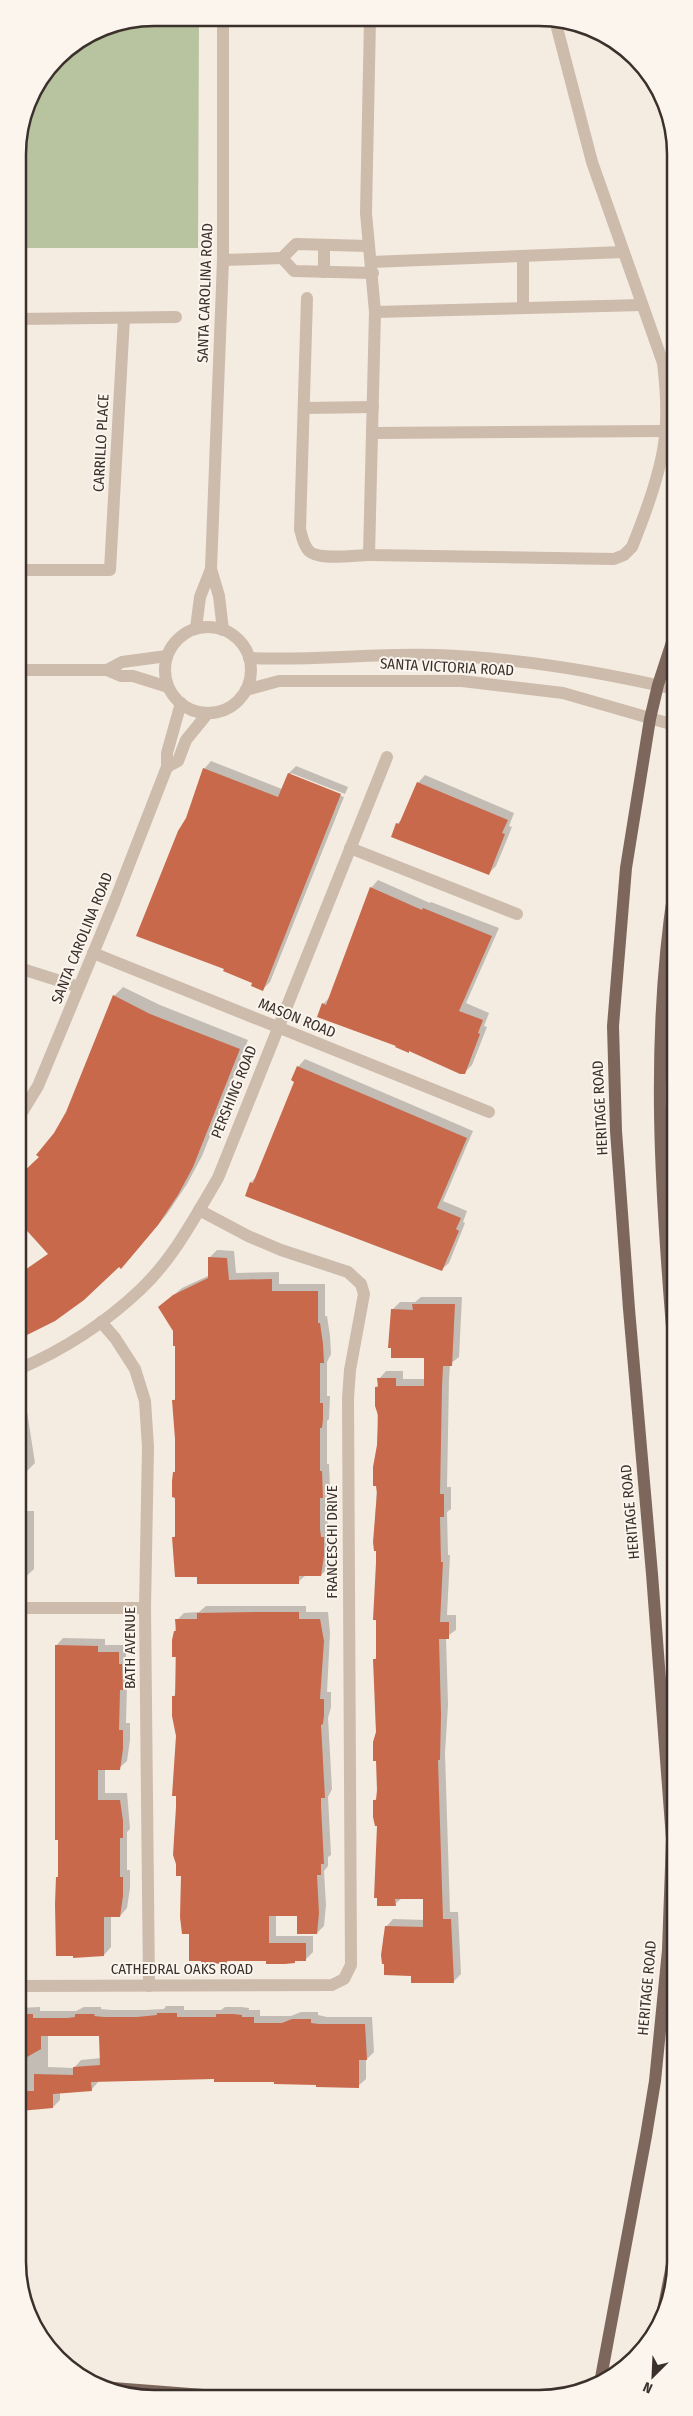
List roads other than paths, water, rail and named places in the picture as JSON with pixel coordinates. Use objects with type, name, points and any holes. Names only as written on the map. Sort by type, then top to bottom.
[{"type":"main road","name":"HERITAGE ROAD","points":[[666,1780],[652,1574],[628,1309],[616,1131],[613,1026],[626,868],[650,719],[658,685],[667,660]]},
{"type":"main road","points":[[666,1249],[660,1161],[658,1066],[667,932]]},
{"type":"main road","name":"HERITAGE ROAD","points":[[602,2374],[631,2223],[655,2082],[666,1969]]},
{"type":"street","name":"SANTA CAROLINA ROAD","points":[[223,26],[223,260],[211,569],[219,596],[223,630]]},
{"type":"street","points":[[369,555],[375,312],[366,213],[370,26]]},
{"type":"street","points":[[307,298],[300,529],[303,542],[309,551],[319,556],[369,555],[614,559],[624,555],[632,547],[662,457],[665,430],[663,363],[622,252],[592,162],[557,28]]},
{"type":"street","points":[[223,260],[282,258],[296,244],[368,246]]},
{"type":"street","points":[[324,245],[324,272]]},
{"type":"street","points":[[282,258],[294,271],[324,272],[523,256],[622,252]]},
{"type":"street","points":[[523,256],[523,308]]},
{"type":"street","points":[[375,312],[642,305]]},
{"type":"street","points":[[27,319],[176,317]]},
{"type":"street","name":"CARRILLO PLACE","points":[[27,570],[110,570],[124,318]]},
{"type":"street","points":[[304,408],[373,407]]},
{"type":"street","points":[[372,433],[665,430]]},
{"type":"street","name":"SANTA CAROLINA ROAD","points":[[196,628],[200,597],[211,569]]},
{"type":"street","points":[[210,627],[223,630],[235,636],[244,646],[249,658],[250,680],[239,700],[230,707],[208,713],[194,710],[181,704],[168,688],[164,666],[167,656],[178,638],[196,628],[210,627]]},
{"type":"street","name":"SANTA VICTORIA ROAD","points":[[249,658],[325,660],[434,655],[504,659],[667,687]]},
{"type":"street","points":[[108,670],[122,662],[167,656]]},
{"type":"street","points":[[27,670],[108,670],[121,676],[133,676],[168,688]]},
{"type":"street","name":"SANTA VICTORIA ROAD","points":[[246,690],[279,681],[462,681],[563,693],[608,704],[667,723]]},
{"type":"street","name":"SANTA CAROLINA ROAD","points":[[27,1105],[38,1086],[167,767],[167,753],[181,704]]},
{"type":"street","name":"SANTA CAROLINA ROAD","points":[[167,767],[178,761],[186,740],[208,713]]},
{"type":"street","name":"PERSHING ROAD","points":[[26,1365],[60,1349],[101,1322],[141,1290],[169,1256],[218,1178],[387,756]]},
{"type":"street","points":[[350,848],[517,914]]},
{"type":"street","name":"MASON ROAD","points":[[93,953],[489,1112]]},
{"type":"street","points":[[27,970],[79,987]]},
{"type":"street","name":"FRANCESCHI DRIVE","points":[[199,1210],[273,1246],[348,1272],[360,1284],[364,1294],[350,1370],[348,1398],[351,1965],[344,1979]]},
{"type":"street","name":"BATH AVENUE","points":[[101,1322],[115,1338],[134,1369],[145,1401],[148,1447],[145,1608],[149,1986]]},
{"type":"street","points":[[26,1608],[145,1608]]},
{"type":"street","name":"CATHEDRAL OAKS ROAD","points":[[26,1986],[332,1984],[344,1979]]}]
